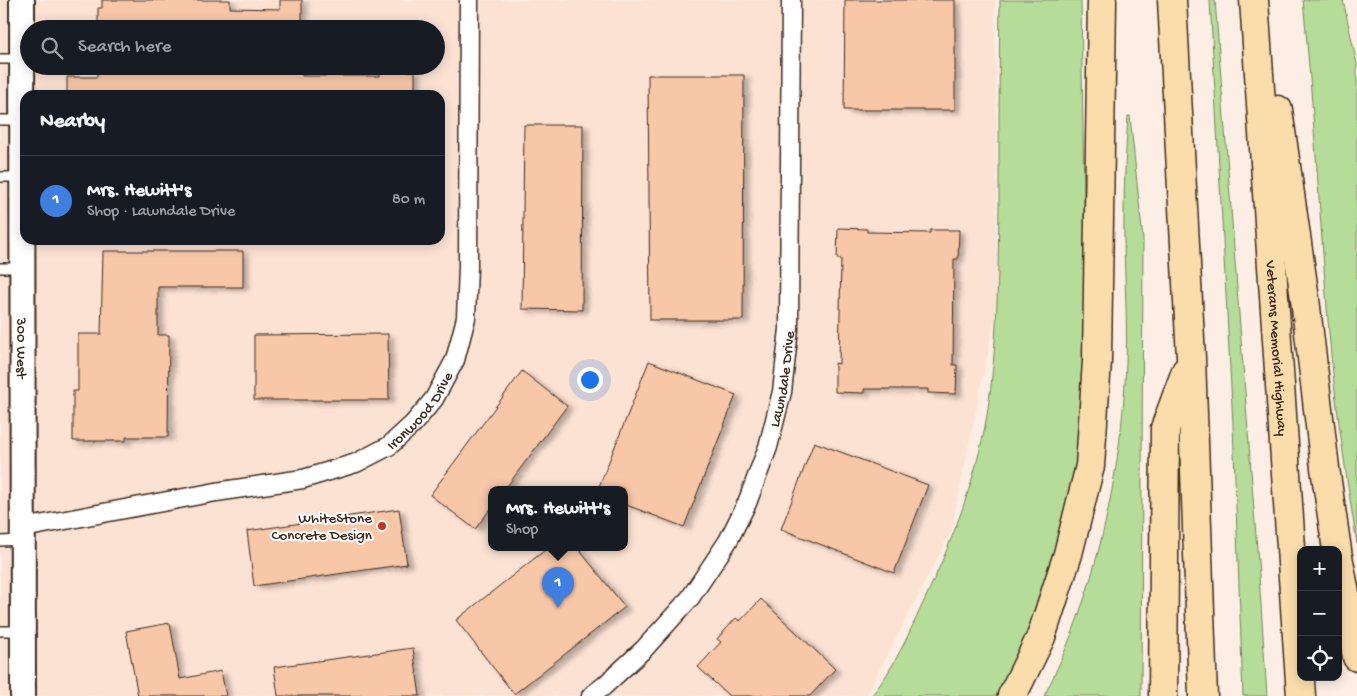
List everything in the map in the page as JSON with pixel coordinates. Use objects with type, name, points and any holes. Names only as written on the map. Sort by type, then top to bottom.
[{"type":"highway","points":[[1012,696],[1041,637],[1068,554],[1090,466],[1097,361],[1102,0]]},
{"type":"highway","points":[[1172,0],[1191,358],[1203,696]]},
{"type":"highway","name":"Veterans Memorial Highway","points":[[1254,0],[1301,696]]},
{"type":"highway","points":[[1262,0],[1305,299],[1324,468],[1336,546]]},
{"type":"highway","points":[[1162,696],[1165,428],[1191,358]]},
{"type":"highway","points":[[1342,577],[1357,657]]},
{"type":"main road","name":"300 West","points":[[22,0],[11,59],[11,268],[23,534],[23,696]]},
{"type":"street","name":"Ironwood Drive","points":[[23,534],[216,492],[303,478],[356,464],[390,446],[413,424],[434,399],[455,360],[466,318],[468,267],[469,0]]},
{"type":"street","name":"Lawndale Drive","points":[[591,696],[644,649],[690,598],[728,541],[746,503],[768,447],[782,392],[789,329],[791,0]]},
{"type":"lane","points":[[0,541],[23,534]]},
{"type":"lane","points":[[0,631],[24,631]]},
{"type":"shaded area","points":[[0,0],[995,0],[998,303],[951,532],[866,696],[0,696]]},
{"type":"green space","points":[[1000,0],[1081,0],[1086,337],[1081,432],[1075,473],[1066,518],[1034,624],[1001,696],[871,696],[887,675],[913,625],[944,556],[970,487],[987,415],[991,389],[998,284]]},
{"type":"green space","points":[[1210,0],[1215,0],[1267,696],[1243,696],[1233,424]]},
{"type":"green space","points":[[1303,0],[1343,0],[1357,64],[1357,544],[1331,360]]},
{"type":"green space","points":[[1128,116],[1130,116],[1143,240],[1141,696],[1044,696],[1078,618],[1091,576],[1103,534],[1119,448],[1126,363],[1124,199]]},
{"type":"building","points":[[102,0],[230,0],[230,8],[280,9],[280,0],[302,0],[302,20],[98,20],[98,8],[102,8]]},
{"type":"building","points":[[845,0],[955,0],[955,110],[844,110]]},
{"type":"building","points":[[97,75],[415,75],[415,90],[67,90],[67,77],[97,77]]},
{"type":"building","points":[[648,75],[744,75],[743,320],[650,320]]},
{"type":"building","points":[[524,125],[583,125],[582,310],[522,309]]},
{"type":"building","points":[[838,228],[867,229],[867,232],[930,233],[930,230],[959,230],[958,259],[954,259],[953,365],[957,365],[956,394],[928,393],[928,389],[864,389],[864,393],[835,392],[835,363],[839,364],[841,259],[837,259]]},
{"type":"building","points":[[103,251],[243,251],[243,287],[158,287],[158,335],[169,335],[168,437],[126,437],[126,441],[73,441],[73,391],[78,391],[78,334],[101,334]]},
{"type":"building","points":[[388,334],[389,400],[254,400],[254,335]]},
{"type":"building","points":[[649,361],[736,395],[684,527],[628,506],[628,486],[599,486]]},
{"type":"building","points":[[522,371],[567,406],[507,486],[488,486],[488,512],[475,529],[430,495]]},
{"type":"building","points":[[814,442],[928,485],[894,573],[781,529]]},
{"type":"building","points":[[399,509],[407,564],[254,586],[247,531]]},
{"type":"building","points":[[544,551],[580,551],[625,607],[514,694],[456,620]]},
{"type":"building","points":[[761,599],[835,669],[810,696],[729,696],[698,667],[721,642],[717,639],[736,618],[740,621]]},
{"type":"building","points":[[170,623],[180,679],[221,671],[226,696],[138,696],[126,631]]},
{"type":"building","points":[[413,648],[420,696],[278,696],[274,667]]},
{"type":"place","name":"WhiteStone Concrete Design","points":[[382,526]]},
{"type":"place","name":"Mrs. Hewitt's","points":[[558,608]]}]
